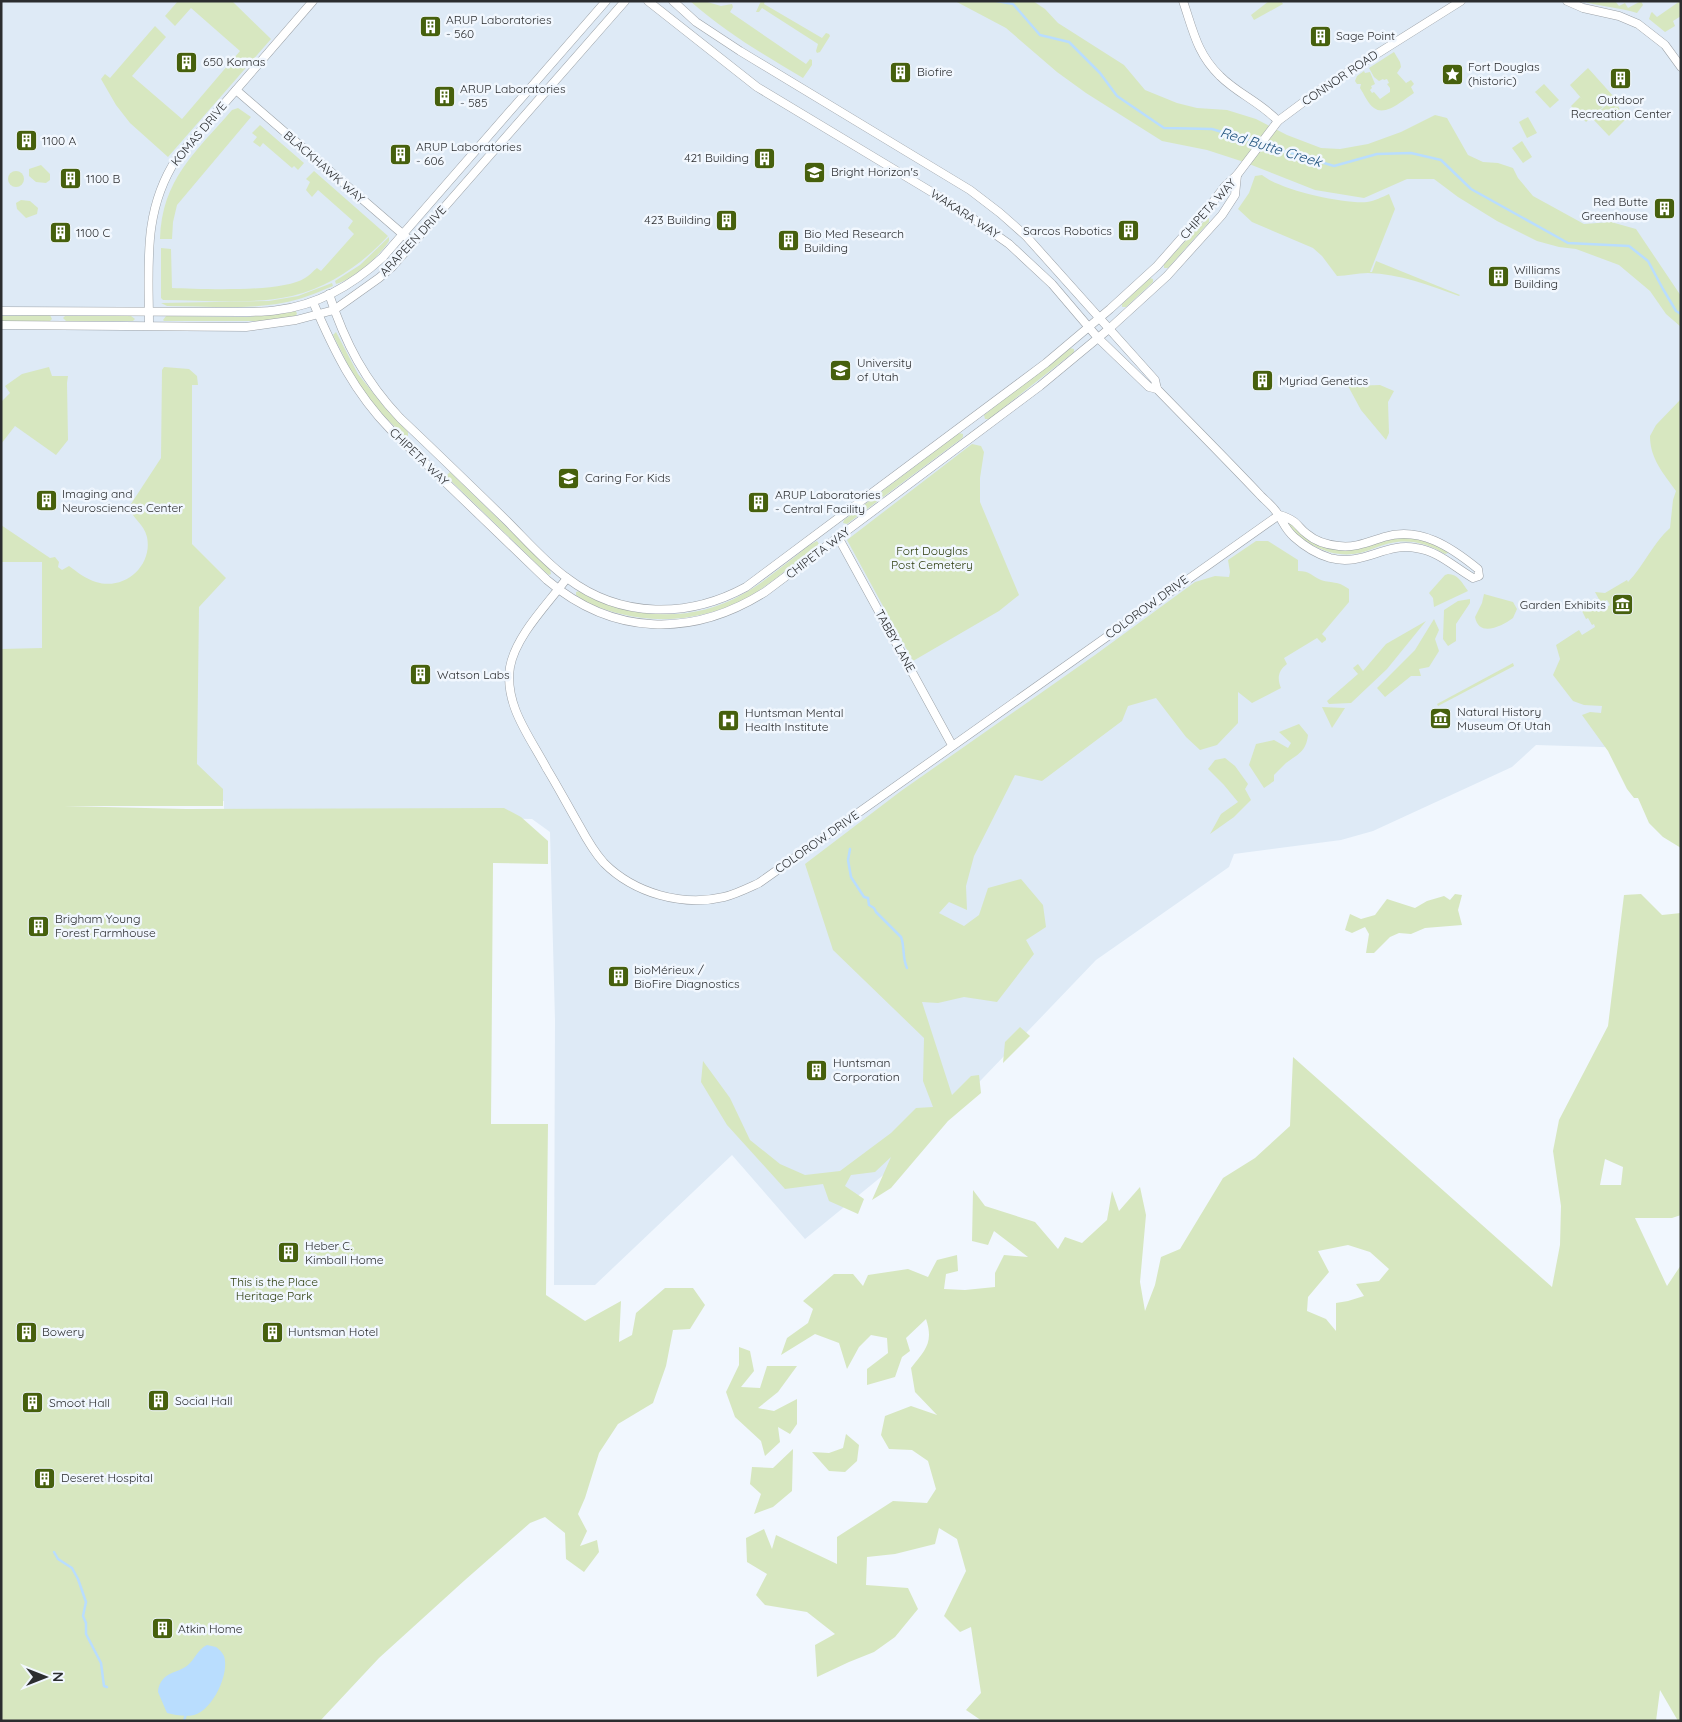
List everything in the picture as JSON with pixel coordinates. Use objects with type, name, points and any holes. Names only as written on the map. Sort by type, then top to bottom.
[{"type":"street","name":"KOMAS DRIVE","points":[[149,325],[151,224],[160,187],[177,158],[314,1]]},
{"type":"street","name":"ARAPEEN DRIVE","points":[[1,311],[243,312],[279,310],[313,302],[361,276],[383,257],[606,1]]},
{"type":"street","name":"ARAPEEN DRIVE","points":[[1,325],[246,327],[296,320],[334,310],[392,267],[625,1]]},
{"type":"street","name":"WAKARA WAY","points":[[648,1],[757,87],[955,206],[994,232],[1039,270],[1098,338],[1149,387],[1157,389],[1278,515],[1284,528],[1294,538],[1312,550],[1329,558],[1338,559],[1358,559],[1398,547],[1415,547],[1435,554],[1473,578],[1479,576],[1478,569],[1466,560],[1440,542],[1428,538],[1412,534],[1394,535],[1356,546],[1339,546],[1315,539],[1292,520],[1278,515]]},
{"type":"street","name":"WAKARA WAY","points":[[673,1],[696,22],[740,51],[980,197],[1026,236],[1156,380],[1157,389]]},
{"type":"street","points":[[1183,1],[1190,26],[1208,62],[1220,76],[1266,108],[1278,121]]},
{"type":"street","name":"CONNOR ROAD","points":[[1237,175],[1278,121],[1321,89],[1461,1]]},
{"type":"street","points":[[1567,1],[1583,8],[1619,16],[1638,24],[1666,45],[1681,67]]},
{"type":"street","name":"BLACKHAWK WAY","points":[[236,90],[413,243]]},
{"type":"street","name":"CHIPETA WAY","points":[[328,294],[356,361],[388,405],[567,578],[604,599],[646,609],[675,610],[712,602],[746,587],[1046,363],[1157,266],[1210,206],[1224,186],[1237,175]]},
{"type":"street","name":"CHIPETA WAY","points":[[313,302],[339,359],[353,384],[370,406],[392,430],[558,590],[589,608],[628,622],[657,625],[699,621],[727,613],[759,596],[1040,386],[1098,338],[1167,276],[1222,215],[1235,195],[1237,175]]},
{"type":"street","name":"COLOROW DRIVE","points":[[567,578],[525,633],[514,654],[509,681],[513,704],[519,719],[594,850],[604,862],[615,872],[640,888],[656,894],[684,900],[707,900],[742,892],[759,883],[1278,515]]},
{"type":"street","name":"TABBY LANE","points":[[838,537],[952,746]]},
{"type":"shaded area","name":"University of Utah","points":[[1,1],[1681,1],[1681,739],[1665,749],[1536,745],[1512,767],[1373,831],[1341,840],[1234,854],[1229,867],[1096,960],[914,1150],[805,1239],[732,1155],[595,1285],[554,1285],[555,1020],[550,832],[532,819],[224,812],[224,801],[1,800]]},
{"type":"green space","points":[[178,1],[232,1],[271,39],[168,157],[130,123],[116,105],[101,79],[105,74],[110,78],[155,26],[166,37],[132,76],[182,119],[240,51],[191,8],[175,26],[165,16]]},
{"type":"green space","points":[[690,1],[704,1],[721,6],[732,4],[733,7],[730,12],[806,64],[810,59],[812,60],[812,65],[803,78],[731,33]]},
{"type":"green space","points":[[761,1],[765,1],[764,4],[822,38],[826,33],[829,34],[830,36],[820,52],[817,53],[816,51],[818,44],[762,8],[759,12],[756,12]]},
{"type":"green space","points":[[955,1],[1033,1],[1045,9],[1058,23],[1124,65],[1145,90],[1177,103],[1197,108],[1227,110],[1256,119],[1287,135],[1321,148],[1340,149],[1368,144],[1401,132],[1435,115],[1447,118],[1468,155],[1483,162],[1498,163],[1513,168],[1518,178],[1533,196],[1584,224],[1611,222],[1636,229],[1681,296],[1681,327],[1666,314],[1650,291],[1619,265],[1576,249],[1537,241],[1497,221],[1458,197],[1434,179],[1407,179],[1364,198],[1315,190],[1244,162],[1207,150],[1162,141],[1086,93],[1057,72],[1006,28]]},
{"type":"green space","points":[[1269,1],[1281,1],[1283,4],[1254,20],[1251,15]]},
{"type":"green space","points":[[1582,1],[1615,1],[1619,6],[1625,3],[1628,8],[1641,1],[1643,5],[1637,13]]},
{"type":"green space","points":[[1680,1],[1681,16],[1673,21],[1675,26],[1665,32],[1649,19],[1652,12],[1657,17]]},
{"type":"green space","points":[[1394,52],[1401,67],[1397,73],[1406,83],[1411,80],[1414,84],[1411,87],[1414,93],[1389,109],[1379,110],[1370,104],[1360,88],[1361,84],[1357,84],[1355,81],[1357,76],[1364,71],[1365,73],[1370,72],[1375,84],[1371,86],[1370,90],[1372,93],[1374,92],[1380,99],[1390,92],[1387,79],[1379,81],[1374,77],[1369,68]]},
{"type":"green space","points":[[1588,68],[1614,97],[1586,122],[1571,106],[1580,97],[1582,99],[1570,85]]},
{"type":"green space","points":[[1544,84],[1559,100],[1550,108],[1535,92]]},
{"type":"green space","points":[[1614,98],[1625,120],[1609,136],[1592,118]]},
{"type":"green space","points":[[238,108],[251,117],[177,205],[172,239],[160,239],[162,218],[174,183],[193,154],[232,110]]},
{"type":"green space","points":[[1528,117],[1537,133],[1527,138],[1519,122]]},
{"type":"green space","points":[[260,125],[304,163],[298,170],[294,166],[292,168],[263,143],[260,147],[253,142],[257,137],[252,133]]},
{"type":"green space","points":[[1522,141],[1532,157],[1523,163],[1512,148]]},
{"type":"green space","points":[[41,165],[50,174],[50,180],[46,183],[36,182],[29,176],[29,169]]},
{"type":"green space","points":[[16,171],[22,173],[24,179],[22,185],[16,187],[10,185],[8,179],[10,173]]},
{"type":"green space","points":[[314,171],[388,236],[367,256],[344,273],[319,287],[292,296],[244,301],[163,300],[161,298],[161,248],[171,249],[172,288],[241,289],[279,286],[294,283],[305,278],[317,268],[321,271],[354,234],[348,228],[353,221],[318,190],[312,197],[306,190],[310,182],[306,179]]},
{"type":"green space","points":[[1262,175],[1271,181],[1297,191],[1343,201],[1367,202],[1389,194],[1395,209],[1370,272],[1372,272],[1376,261],[1460,295],[1392,275],[1368,273],[1337,276],[1322,256],[1313,248],[1252,222],[1238,209],[1249,193],[1255,176]]},
{"type":"green space","points":[[21,200],[30,201],[38,208],[37,214],[26,218],[17,209],[16,203]]},
{"type":"green space","points":[[1208,217],[1209,222],[1168,268],[1164,268],[1164,264]]},
{"type":"green space","points":[[389,237],[385,247],[372,260],[350,278],[336,284],[335,281],[360,265]]},
{"type":"green space","points":[[1150,278],[1153,279],[1153,282],[1126,307],[1122,307],[1122,304]]},
{"type":"green space","points":[[332,283],[333,286],[308,296],[289,302],[268,305],[210,307],[167,306],[161,303],[269,301],[298,296]]},
{"type":"green space","points":[[296,311],[297,314],[295,316],[262,321],[163,320],[166,316],[247,317]]},
{"type":"green space","points":[[50,315],[52,319],[50,321],[1,321],[1,316]]},
{"type":"green space","points":[[65,316],[131,316],[135,319],[133,321],[66,321],[63,318]]},
{"type":"green space","points":[[336,332],[358,374],[386,409],[408,432],[408,436],[405,437],[376,408],[354,377],[333,335]]},
{"type":"green space","points":[[1070,348],[1074,349],[1074,352],[989,419],[985,419],[984,415]]},
{"type":"green space","points":[[49,367],[52,376],[68,376],[68,440],[56,455],[15,426],[1,444],[1,402],[10,393],[5,386],[22,374]]},
{"type":"green space","name":"This is the Place Heritage Park","points":[[164,367],[189,369],[197,376],[198,385],[192,385],[192,544],[226,578],[199,607],[197,764],[223,789],[223,806],[64,806],[186,809],[504,808],[521,817],[548,841],[548,864],[493,863],[491,1124],[548,1124],[546,1295],[585,1321],[621,1301],[619,1342],[632,1335],[636,1313],[665,1288],[693,1288],[705,1305],[690,1329],[673,1330],[666,1366],[653,1403],[618,1424],[599,1453],[578,1514],[587,1531],[580,1546],[597,1540],[599,1552],[584,1572],[566,1559],[565,1533],[545,1517],[530,1523],[379,1658],[320,1721],[1,1721],[1,649],[42,648],[42,562],[1,562],[1,525],[50,558],[55,557],[59,562],[58,567],[62,570],[69,566],[89,579],[106,584],[117,583],[134,574],[146,558],[148,548],[145,532],[129,507],[161,458],[162,370]]},
{"type":"green space","points":[[1380,385],[1394,391],[1388,402],[1389,433],[1386,440],[1361,410],[1348,386]]},
{"type":"green space","points":[[1681,399],[1681,848],[1663,837],[1649,823],[1638,798],[1634,798],[1627,789],[1608,751],[1582,715],[1590,712],[1601,713],[1602,706],[1584,705],[1573,701],[1553,675],[1560,659],[1556,645],[1579,630],[1582,635],[1595,627],[1588,618],[1586,619],[1582,611],[1594,605],[1598,612],[1610,605],[1607,600],[1601,603],[1595,592],[1605,593],[1627,580],[1628,582],[1670,528],[1673,500],[1676,491],[1655,459],[1650,436],[1656,425]]},
{"type":"green space","points":[[959,433],[963,434],[961,439],[847,524],[843,523],[844,520]]},
{"type":"green space","name":"Fort Douglas Post Cemetery","points":[[972,444],[981,446],[984,452],[980,478],[980,502],[1019,595],[999,611],[913,661],[847,540]]},
{"type":"green space","points":[[450,472],[550,569],[551,574],[549,575],[545,572],[446,476]]},
{"type":"green space","points":[[1290,522],[1336,548],[1379,539],[1410,537],[1425,539],[1438,544],[1448,553],[1445,554],[1422,544],[1403,542],[1387,544],[1360,553],[1339,554],[1320,549],[1303,539],[1287,526],[1287,523]]},
{"type":"green space","points":[[817,541],[819,544],[815,548],[759,591],[735,604],[703,614],[670,619],[637,617],[597,607],[576,595],[576,592],[579,591],[618,608],[639,612],[681,614],[702,610],[723,604],[749,590]]},
{"type":"green space","points":[[1256,541],[1268,541],[1298,560],[1298,571],[1308,573],[1321,580],[1338,583],[1349,589],[1349,602],[1322,634],[1326,640],[1322,643],[1317,638],[1284,658],[1287,664],[1279,675],[1281,688],[1252,703],[1238,692],[1238,723],[1217,745],[1200,750],[1186,737],[1156,698],[1128,706],[1122,721],[1042,781],[1015,775],[974,856],[966,886],[967,910],[949,902],[939,913],[964,926],[979,915],[988,888],[1021,879],[1043,905],[1046,927],[1026,940],[1034,954],[997,1002],[964,997],[938,1003],[922,1002],[952,1095],[971,1076],[979,1075],[981,1093],[948,1121],[891,1188],[872,1200],[891,1157],[875,1172],[851,1175],[845,1186],[864,1199],[858,1214],[829,1201],[823,1184],[785,1189],[727,1125],[701,1082],[703,1061],[730,1098],[750,1140],[780,1164],[805,1175],[840,1171],[891,1133],[916,1108],[933,1107],[923,1081],[924,1038],[833,950],[805,864],[901,791],[1095,655],[1195,582],[1215,576],[1229,577],[1228,560]]},
{"type":"green space","points":[[1448,574],[1457,577],[1468,591],[1434,607],[1433,598],[1429,593]]},
{"type":"green space","points":[[1484,594],[1513,602],[1517,609],[1513,618],[1497,627],[1486,629],[1481,627],[1475,617]]},
{"type":"green space","points":[[1470,599],[1470,603],[1456,624],[1456,641],[1448,646],[1443,639],[1444,610],[1458,601]]},
{"type":"green space","points":[[1434,619],[1439,630],[1435,639],[1439,651],[1429,667],[1419,669],[1421,676],[1411,676],[1385,697],[1377,688],[1415,650]]},
{"type":"green space","points":[[1426,621],[1387,669],[1351,703],[1329,704],[1327,701],[1358,674],[1353,668],[1358,664],[1363,671],[1386,644]]},
{"type":"green space","points":[[1513,663],[1514,666],[1438,706],[1437,704]]},
{"type":"green space","points":[[1322,707],[1345,708],[1332,728]]},
{"type":"green space","points":[[1299,724],[1308,735],[1303,749],[1274,775],[1274,781],[1264,788],[1249,765],[1256,744],[1274,740],[1288,748],[1291,743],[1279,732]]},
{"type":"green space","points":[[1225,758],[1235,766],[1248,784],[1245,789],[1251,800],[1234,817],[1210,834],[1221,814],[1238,802],[1208,769],[1215,760]]},
{"type":"green space","points":[[1455,894],[1462,895],[1458,910],[1462,925],[1425,928],[1411,934],[1399,933],[1390,937],[1374,953],[1366,953],[1369,934],[1365,927],[1352,933],[1345,930],[1350,914],[1361,919],[1375,915],[1387,899],[1415,908],[1427,901],[1444,896],[1450,900]]},
{"type":"green space","points":[[1641,894],[1662,915],[1681,913],[1681,1215],[1672,1218],[1635,1218],[1667,1286],[1681,1265],[1681,1721],[1678,1721],[1660,1690],[1656,1721],[982,1721],[966,1710],[981,1693],[971,1627],[960,1632],[944,1616],[966,1571],[957,1539],[939,1528],[935,1544],[895,1554],[867,1557],[866,1585],[908,1588],[918,1609],[895,1637],[874,1652],[817,1677],[815,1645],[835,1634],[807,1612],[765,1605],[756,1595],[767,1574],[747,1562],[746,1538],[764,1529],[772,1549],[776,1535],[837,1564],[837,1537],[893,1501],[927,1503],[936,1489],[928,1461],[912,1450],[889,1449],[881,1435],[885,1416],[911,1406],[937,1415],[915,1392],[911,1368],[927,1346],[929,1334],[926,1319],[906,1338],[910,1351],[902,1357],[895,1377],[867,1385],[867,1369],[888,1353],[887,1338],[871,1335],[859,1347],[847,1369],[839,1343],[815,1334],[781,1355],[787,1338],[808,1323],[813,1309],[803,1301],[834,1274],[853,1274],[863,1286],[868,1275],[908,1269],[928,1277],[937,1260],[957,1255],[958,1271],[946,1274],[944,1289],[965,1290],[995,1287],[995,1273],[1004,1255],[1028,1257],[994,1231],[988,1245],[972,1241],[973,1190],[985,1206],[1035,1222],[1058,1249],[1065,1237],[1082,1243],[1107,1220],[1112,1191],[1119,1211],[1140,1187],[1146,1215],[1140,1282],[1145,1311],[1155,1285],[1161,1257],[1180,1249],[1223,1178],[1255,1158],[1290,1126],[1293,1057],[1552,1287],[1560,1245],[1561,1206],[1553,1151],[1559,1120],[1608,1026],[1624,895]],"holes":[[[1605,1159],[1623,1167],[1621,1185],[1600,1185]],[[1348,1245],[1370,1252],[1389,1269],[1379,1281],[1356,1284],[1364,1296],[1336,1303],[1336,1331],[1326,1319],[1307,1311],[1308,1297],[1329,1272],[1318,1251]]]},
{"type":"green space","points":[[1020,1027],[1030,1036],[1003,1063],[1005,1042]]},
{"type":"green space","points":[[739,1347],[750,1351],[754,1371],[741,1387],[760,1388],[767,1366],[797,1366],[778,1392],[758,1408],[774,1411],[797,1399],[797,1424],[790,1434],[778,1427],[780,1442],[765,1456],[761,1441],[735,1417],[726,1392],[739,1365]]},
{"type":"green space","points":[[846,1434],[859,1445],[857,1461],[845,1472],[829,1471],[812,1452],[829,1453],[843,1448]]},
{"type":"green space","points":[[793,1449],[792,1491],[773,1507],[754,1514],[761,1494],[750,1484],[752,1467],[773,1468]]},
{"type":"water","points":[[207,1645],[216,1647],[219,1650],[224,1656],[225,1663],[222,1681],[213,1699],[201,1712],[194,1715],[184,1716],[167,1713],[158,1692],[160,1683],[166,1676],[188,1665],[201,1649]]},
{"type":"waterway","name":"Red Butte Creek","points":[[997,1],[1013,4],[1040,35],[1069,42],[1100,73],[1117,96],[1164,128],[1212,129],[1334,166],[1377,154],[1411,153],[1441,160],[1471,189],[1568,243],[1629,246],[1648,261],[1676,311],[1681,314]]},
{"type":"waterway","points":[[850,849],[848,860],[851,877],[864,897],[868,898],[869,905],[901,937],[907,968]]},
{"type":"waterway","points":[[54,1552],[58,1559],[72,1568],[78,1579],[86,1602],[83,1616],[86,1623],[86,1634],[101,1663],[104,1686],[107,1687]]},
{"type":"waterway","points":[[184,1721],[186,1714]]},
{"type":"place","name":"ARUP Laboratories - 560","points":[[430,27]]},
{"type":"place","name":"Sage Point","points":[[1320,36]]},
{"type":"place","name":"650 Komas","points":[[187,62]]},
{"type":"place","name":"Biofire","points":[[901,72]]},
{"type":"place","name":"Fort Douglas (historic)","points":[[1452,74]]},
{"type":"place","name":"Outdoor Recreation Center","points":[[1621,79]]},
{"type":"place","name":"ARUP Laboratories - 585","points":[[444,96]]},
{"type":"place","name":"1100 A","points":[[26,141]]},
{"type":"place","name":"ARUP Laboratories - 606","points":[[400,154]]},
{"type":"place","name":"421 Building","points":[[765,158]]},
{"type":"place","name":"Bright Horizon's","points":[[815,172]]},
{"type":"place","name":"1100 B","points":[[70,179]]},
{"type":"place","name":"Red Butte Greenhouse","points":[[1664,209]]},
{"type":"place","name":"423 Building","points":[[727,220]]},
{"type":"place","name":"Sarcos Robotics","points":[[1128,231]]},
{"type":"place","name":"1100 C","points":[[60,233]]},
{"type":"place","name":"Bio Med Research Building","points":[[788,241]]},
{"type":"place","name":"Williams Building","points":[[1498,277]]},
{"type":"place","name":"University of Utah","points":[[841,370]]},
{"type":"place","name":"Myriad Genetics","points":[[1263,381]]},
{"type":"place","name":"Caring For Kids","points":[[569,478]]},
{"type":"place","name":"Imaging and Neurosciences Center","points":[[46,501]]},
{"type":"place","name":"ARUP Laboratories - Central Facility","points":[[759,502]]},
{"type":"place","name":"Garden Exhibits","points":[[1622,605]]},
{"type":"place","name":"Watson Labs","points":[[421,675]]},
{"type":"place","name":"Natural History Museum Of Utah","points":[[1441,719]]},
{"type":"place","name":"Huntsman Mental Health Institute","points":[[729,720]]},
{"type":"place","name":"Brigham Young Forest Farmhouse","points":[[39,926]]},
{"type":"place","name":"bioMérieux / BioFire Diagnostics","points":[[618,977]]},
{"type":"place","name":"Huntsman Corporation","points":[[817,1070]]},
{"type":"place","name":"Heber C. Kimball Home","points":[[289,1253]]},
{"type":"place","name":"Bowery","points":[[26,1332]]},
{"type":"place","name":"Huntsman Hotel","points":[[272,1332]]},
{"type":"place","name":"Social Hall","points":[[159,1401]]},
{"type":"place","name":"Smoot Hall","points":[[33,1403]]},
{"type":"place","name":"Deseret Hospital","points":[[45,1478]]},
{"type":"place","name":"Atkin Home","points":[[162,1629]]}]
